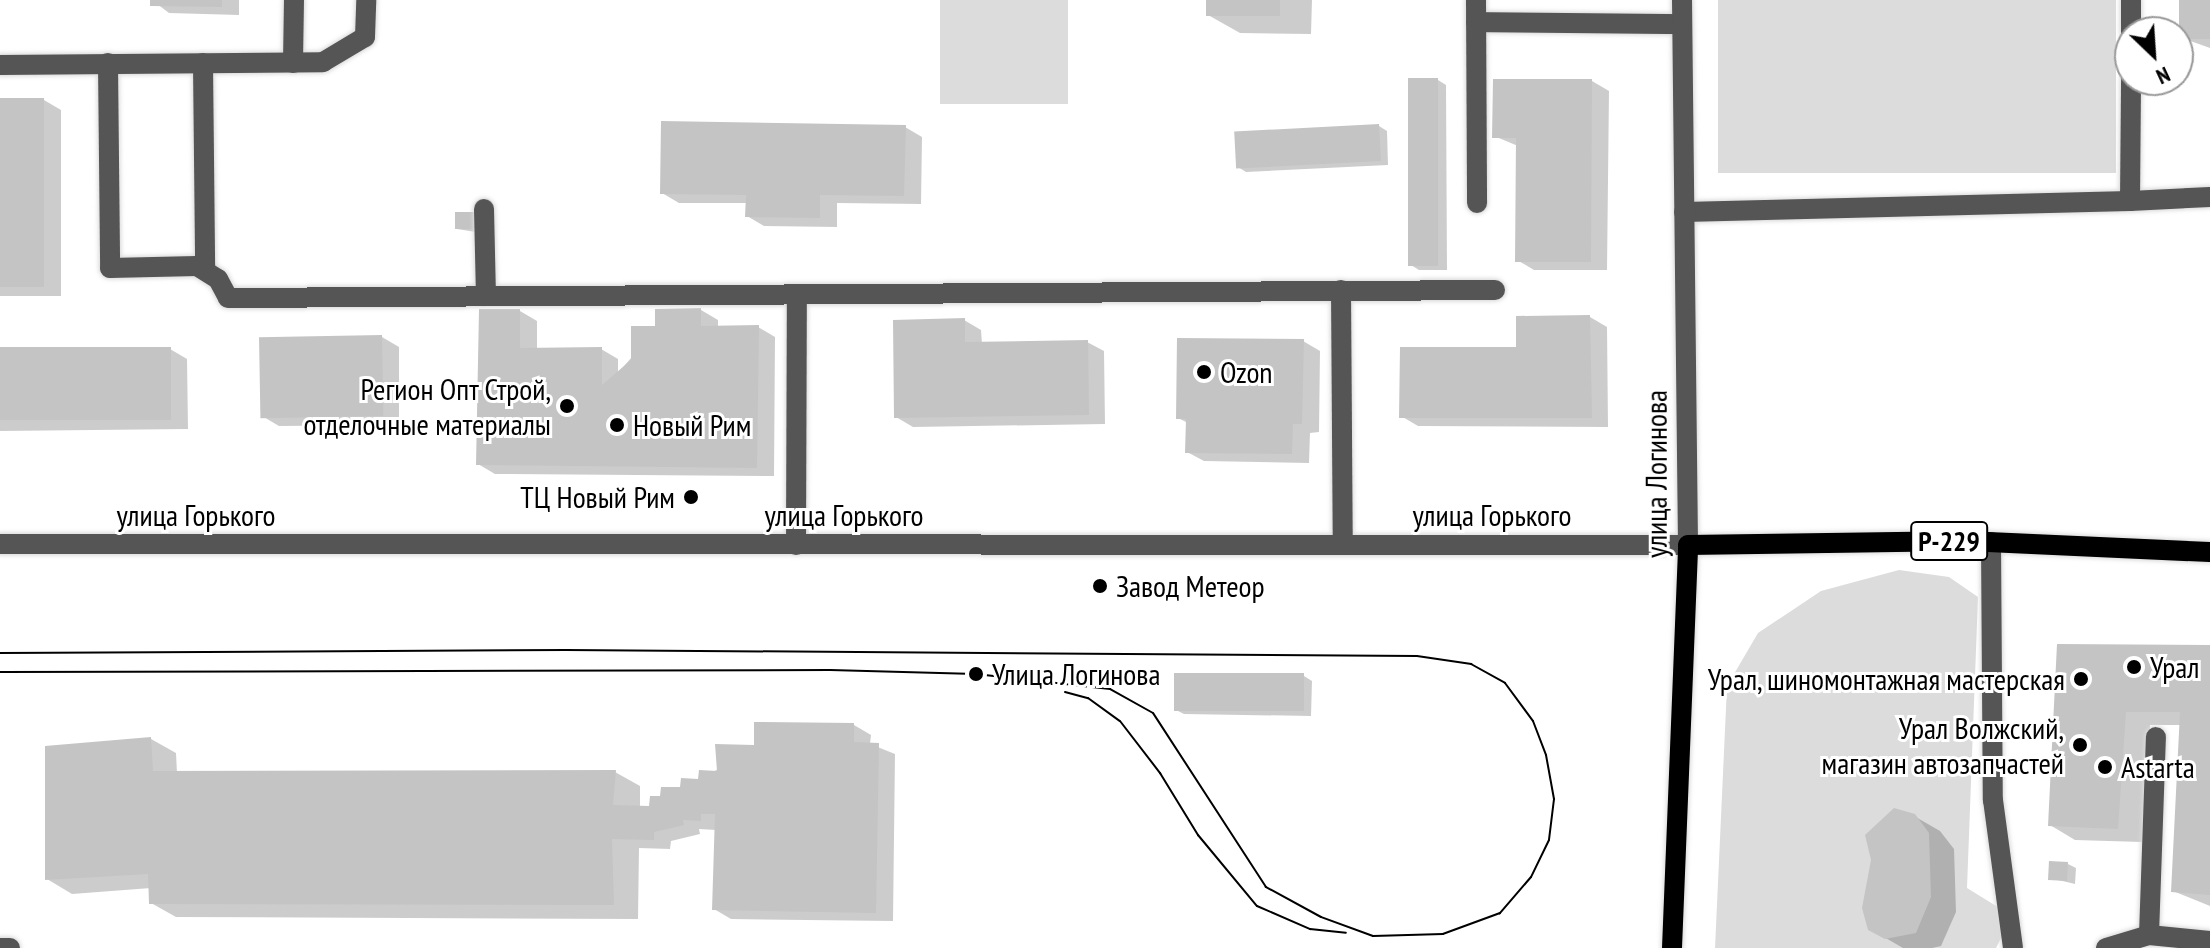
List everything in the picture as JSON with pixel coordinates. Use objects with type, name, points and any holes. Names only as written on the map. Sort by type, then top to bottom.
[{"type":"main road","name":"Р-229","points":[[1688,545],[1991,542],[2210,552]]},
{"type":"main road","name":"улица Логинова","points":[[1672,948],[1688,545]]},
{"type":"street","points":[[293,63],[294,0]]},
{"type":"street","points":[[0,65],[323,62],[365,37],[366,0]]},
{"type":"street","points":[[1476,0],[1477,203]]},
{"type":"street","name":"улица Логинова","points":[[1682,0],[1688,545]]},
{"type":"street","points":[[1476,22],[1682,24]]},
{"type":"street","points":[[108,63],[110,268],[205,269]]},
{"type":"street","points":[[203,63],[205,269],[228,298],[1495,290]]},
{"type":"street","points":[[2130,201],[2131,96]]},
{"type":"street","points":[[1684,212],[2210,197]]},
{"type":"street","points":[[484,209],[486,296]]},
{"type":"street","points":[[1341,290],[1343,545]]},
{"type":"street","points":[[796,545],[797,294]]},
{"type":"street","points":[[1991,542],[1993,800],[2013,948]]},
{"type":"street","name":"улица Горького","points":[[0,544],[1688,545]]},
{"type":"street","points":[[2149,935],[2156,737]]},
{"type":"street","points":[[2106,948],[2149,935],[2210,941]]},
{"type":"street","points":[[0,948],[10,948]]},
{"type":"shaded area","points":[[940,0],[1068,0],[1068,104],[940,104]]},
{"type":"shaded area","points":[[1718,0],[2116,0],[2116,173],[1718,173]]},
{"type":"shaded area","points":[[1899,570],[1949,577],[1978,597],[1967,888],[2001,909],[2004,932],[1996,948],[1715,948],[1727,686],[1758,633],[1821,591]]},
{"type":"building","points":[[150,0],[222,0],[222,7],[150,6]]},
{"type":"building","points":[[1206,0],[1280,0],[1280,16],[1206,16]]},
{"type":"building","points":[[2179,0],[2210,0],[2210,39],[2194,39],[2194,16],[2179,16]]},
{"type":"building","points":[[1408,78],[1438,78],[1438,266],[1408,266]]},
{"type":"building","points":[[1493,79],[1592,79],[1591,262],[1515,262],[1516,138],[1492,138]]},
{"type":"building","points":[[0,98],[44,98],[44,287],[0,287]]},
{"type":"building","points":[[661,121],[906,125],[904,196],[820,195],[820,218],[745,217],[746,195],[660,194]]},
{"type":"building","points":[[1379,124],[1381,161],[1236,169],[1234,132]]},
{"type":"building","points":[[455,212],[474,212],[474,229],[455,229]]},
{"type":"building","name":"Новый Рим","points":[[701,308],[701,326],[759,325],[757,468],[476,465],[479,309],[520,309],[520,348],[602,347],[602,385],[631,360],[631,326],[655,326],[655,309]]},
{"type":"building","points":[[1590,315],[1592,418],[1399,418],[1400,347],[1516,347],[1516,316]]},
{"type":"building","points":[[965,318],[965,342],[1088,340],[1089,415],[894,418],[893,320]]},
{"type":"building","points":[[382,335],[383,416],[260,418],[259,337]]},
{"type":"building","points":[[1177,338],[1304,339],[1302,424],[1293,424],[1292,454],[1185,453],[1186,419],[1176,419]]},
{"type":"building","points":[[0,347],[171,347],[171,420],[0,420]]},
{"type":"building","points":[[2057,644],[2210,645],[2210,895],[2171,892],[2180,712],[2126,712],[2118,829],[2048,826]]},
{"type":"building","points":[[1174,673],[1304,673],[1304,711],[1174,711]]},
{"type":"building","points":[[754,722],[854,723],[854,742],[879,743],[876,913],[712,910],[715,814],[701,814],[701,821],[683,820],[684,825],[654,832],[654,840],[612,839],[614,905],[149,904],[148,874],[45,880],[45,746],[151,737],[153,771],[616,770],[613,805],[649,806],[650,796],[660,796],[661,787],[680,787],[681,778],[698,779],[699,770],[717,771],[715,744],[754,745]]},
{"type":"building","points":[[1894,808],[1915,814],[1929,833],[1931,897],[1916,933],[1885,939],[1868,930],[1862,908],[1871,860],[1865,835]]},
{"type":"building","points":[[2049,861],[2068,862],[2067,881],[2048,880]]},
{"type":"tram line","points":[[0,653],[566,650],[1417,656],[1471,664],[1505,683],[1533,721],[1546,755],[1554,799],[1549,840],[1531,877],[1500,913],[1443,934],[1373,936],[1321,917],[1266,887],[1153,713],[1110,689],[976,674],[830,670],[0,672]]},
{"type":"tram line","points":[[1065,692],[1088,698],[1120,721],[1160,773],[1198,835],[1257,906],[1310,929],[1346,933]]},
{"type":"place","name":"Ozon","points":[[1204,372]]},
{"type":"place","name":"Регион Опт Строй, отделочные материалы","points":[[567,406]]},
{"type":"place","name":"Новый Рим","points":[[617,425]]},
{"type":"place","name":"ТЦ Новый Рим","points":[[691,497]]},
{"type":"place","name":"Завод Метеор","points":[[1100,586]]},
{"type":"place","name":"Урал","points":[[2134,667]]},
{"type":"place","name":"Улица Логинова","points":[[976,674]]},
{"type":"place","name":"Урал, шиномонтажная мастерская","points":[[2081,679]]},
{"type":"place","name":"Урал Волжский, магазин автозапчастей","points":[[2080,745]]},
{"type":"place","name":"Astarta","points":[[2105,767]]}]
